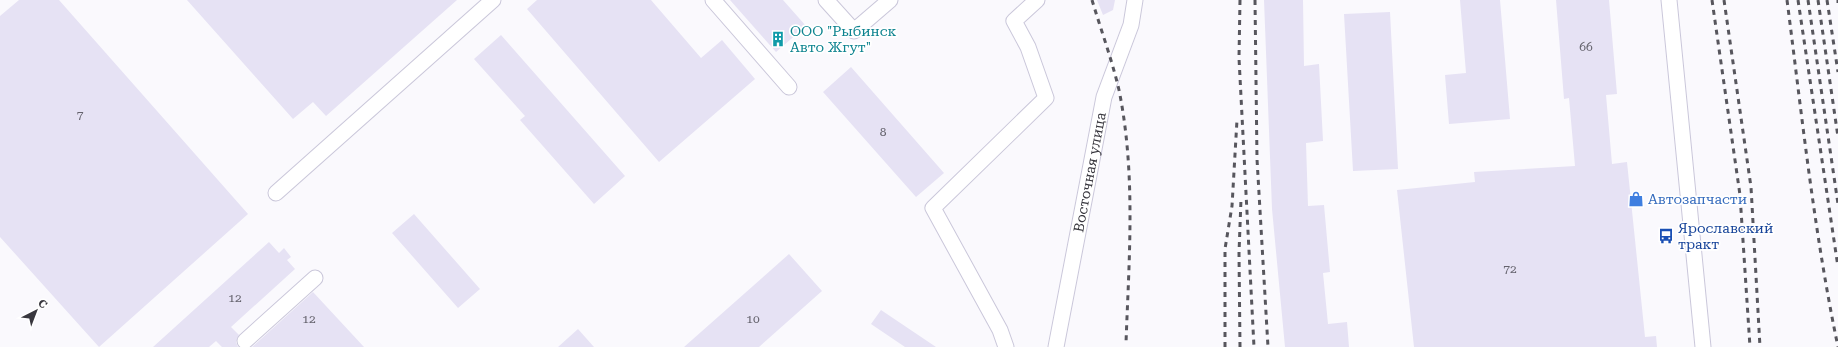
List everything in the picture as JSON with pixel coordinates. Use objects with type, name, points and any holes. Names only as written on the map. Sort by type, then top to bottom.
[{"type":"street","points":[[276,193],[493,0]]},
{"type":"street","points":[[713,0],[789,87]]},
{"type":"street","points":[[826,0],[854,31],[890,0]]},
{"type":"street","points":[[1006,347],[1000,330],[933,208],[1046,98],[1028,47],[1014,21],[1037,0]]},
{"type":"street","name":"Восточная улица","points":[[1056,347],[1104,97],[1131,24],[1135,0]]},
{"type":"street","points":[[1669,0],[1703,347]]},
{"type":"street","points":[[245,341],[315,278]]},
{"type":"building","points":[[19,0],[59,0],[248,214],[99,347],[0,237],[0,16]]},
{"type":"building","points":[[187,0],[457,0],[326,116],[313,102],[293,119]]},
{"type":"building","points":[[537,0],[651,0],[701,58],[722,40],[755,79],[659,162],[527,9]]},
{"type":"building","name":"ООО \"Рыбинск Авто Жгут\"","points":[[730,0],[783,0],[806,26],[776,52]]},
{"type":"building","points":[[1097,0],[1115,0],[1113,10],[1103,15]]},
{"type":"building","points":[[1264,0],[1303,0],[1304,66],[1319,64],[1323,141],[1306,143],[1308,206],[1324,205],[1330,272],[1323,273],[1328,324],[1347,322],[1349,347],[1285,347],[1272,209]]},
{"type":"building","points":[[1460,0],[1500,0],[1510,119],[1449,124],[1445,75],[1466,73]]},
{"type":"building","points":[[1556,0],[1609,0],[1617,94],[1606,95],[1612,164],[1627,162],[1645,337],[1656,336],[1657,347],[1414,347],[1397,190],[1475,182],[1474,172],[1575,166],[1569,98],[1564,99]]},
{"type":"building","points":[[1390,12],[1398,169],[1353,171],[1344,14]]},
{"type":"building","points":[[501,35],[625,176],[594,204],[520,120],[525,116],[474,59]]},
{"type":"building","points":[[851,67],[944,173],[916,197],[823,92]]},
{"type":"building","points":[[414,214],[480,289],[458,308],[392,233]]},
{"type":"building","points":[[269,242],[279,253],[284,248],[291,257],[287,260],[295,269],[231,327],[239,335],[236,342],[238,347],[222,347],[216,341],[209,347],[153,347]]},
{"type":"building","points":[[789,254],[822,291],[759,347],[684,347]]},
{"type":"building","points":[[313,292],[364,347],[252,347]]},
{"type":"building","points":[[881,310],[936,347],[905,347],[871,324]]},
{"type":"building","points":[[578,329],[594,347],[558,347]]},
{"type":"railway","points":[[1092,0],[1119,90],[1128,153],[1130,248],[1126,343]]},
{"type":"railway","points":[[1240,0],[1239,58],[1254,347]]},
{"type":"railway","points":[[1255,0],[1257,159],[1268,347]]},
{"type":"railway","points":[[1712,0],[1740,195],[1750,347]]},
{"type":"railway","points":[[1724,0],[1751,187],[1760,347]]},
{"type":"railway","points":[[1787,0],[1815,217],[1838,347]]},
{"type":"railway","points":[[1798,0],[1838,267]]},
{"type":"railway","points":[[1808,0],[1838,204]]},
{"type":"railway","points":[[1818,0],[1838,137]]},
{"type":"railway","points":[[1827,0],[1838,72]]},
{"type":"railway","points":[[1225,347],[1225,249],[1232,206],[1237,120]]},
{"type":"railway","points":[[1240,347],[1239,253],[1241,199]]},
{"type":"place","name":"ООО \"Рыбинск Авто Жгут\"","points":[[778,39]]},
{"type":"place","name":"Автозапчасти","points":[[1636,199]]},
{"type":"place","name":"Ярославский тракт","points":[[1666,236]]}]
